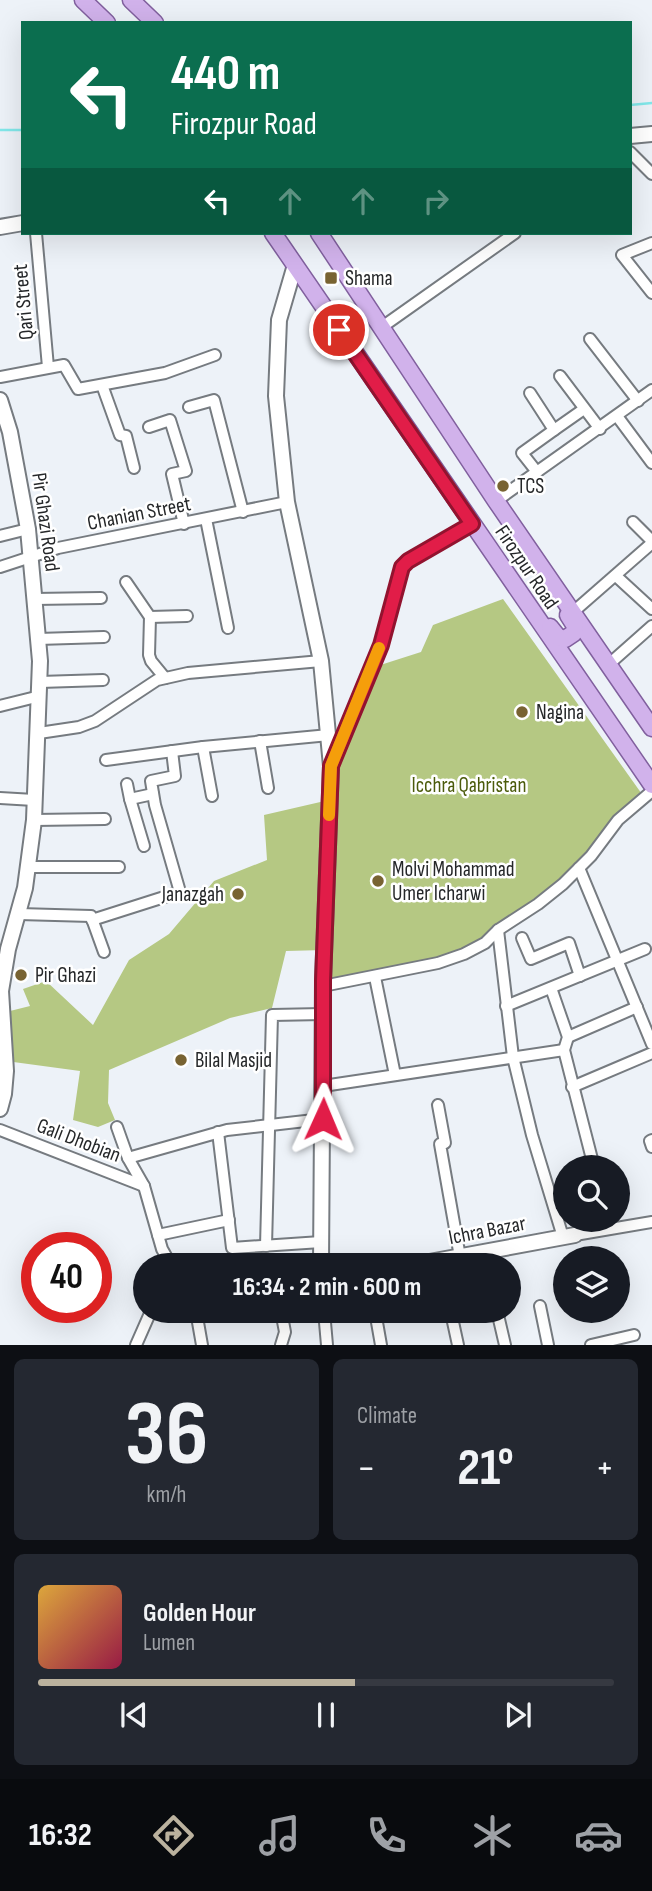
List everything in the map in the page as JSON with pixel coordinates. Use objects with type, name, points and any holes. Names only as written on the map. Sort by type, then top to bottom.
[{"type":"main road","points":[[83,0],[105,21]]},
{"type":"main road","points":[[131,0],[153,21]]},
{"type":"main road","name":"Firozpur Road","points":[[275,235],[652,785]]},
{"type":"main road","name":"Firozpur Road","points":[[320,235],[572,613],[650,719]]},
{"type":"main road","points":[[472,524],[491,539],[558,637],[565,639],[574,633],[575,626],[508,527],[496,501]]},
{"type":"main road","points":[[626,749],[621,727],[572,659],[569,653],[571,647],[580,641],[590,649],[639,717],[650,719]]},
{"type":"street","points":[[632,136],[652,134]]},
{"type":"street","points":[[632,154],[652,174]]},
{"type":"street","points":[[0,228],[21,223]]},
{"type":"street","name":"Qari Street","points":[[36,235],[48,368]]},
{"type":"street","points":[[382,327],[512,235]]},
{"type":"street","points":[[652,243],[622,255],[652,293]]},
{"type":"street","points":[[295,265],[279,320],[276,367],[278,416],[287,502],[321,661],[331,766],[323,986],[321,1253]]},
{"type":"street","points":[[590,338],[638,401]]},
{"type":"street","points":[[0,377],[66,365],[76,389],[165,373],[215,355]]},
{"type":"street","points":[[560,376],[600,429]]},
{"type":"street","points":[[102,385],[120,435],[126,436],[134,468]]},
{"type":"street","points":[[496,501],[652,390]]},
{"type":"street","points":[[530,393],[554,430]]},
{"type":"street","name":"Pir Ghazi Road","points":[[0,400],[5,433],[28,529],[40,689],[34,820],[28,867],[19,914],[4,948],[1,991],[6,1061],[0,1109]]},
{"type":"street","points":[[190,407],[214,400],[243,512]]},
{"type":"street","points":[[537,472],[522,453],[584,409]]},
{"type":"street","points":[[617,416],[652,463]]},
{"type":"street","points":[[149,427],[170,420],[186,471],[172,474],[184,524]]},
{"type":"street","name":"Chanian Street","points":[[0,567],[58,548],[287,502]]},
{"type":"street","points":[[206,519],[228,628]]},
{"type":"street","points":[[572,613],[652,542],[633,522]]},
{"type":"street","points":[[331,766],[381,645],[402,567],[472,524]]},
{"type":"street","points":[[0,536],[28,529]]},
{"type":"street","points":[[616,576],[652,609]]},
{"type":"street","points":[[126,582],[150,617],[149,655],[165,678]]},
{"type":"street","points":[[34,599],[101,598]]},
{"type":"street","points":[[150,617],[187,616]]},
{"type":"street","points":[[608,665],[652,626]]},
{"type":"street","points":[[38,639],[104,637]]},
{"type":"street","points":[[39,733],[79,727],[95,721],[139,691],[165,678],[188,673],[321,661]]},
{"type":"street","points":[[0,706],[40,689],[103,680]]},
{"type":"street","points":[[106,760],[203,747],[329,735]]},
{"type":"street","points":[[260,741],[268,788]]},
{"type":"street","points":[[203,747],[212,796]]},
{"type":"street","points":[[92,920],[180,892],[161,827],[151,780],[176,776],[173,751]]},
{"type":"street","points":[[127,783],[144,846]]},
{"type":"street","points":[[323,986],[438,963],[460,956],[485,943],[498,930],[538,904],[579,868],[618,820],[652,791]]},
{"type":"street","points":[[130,799],[153,794]]},
{"type":"street","points":[[0,798],[34,800]]},
{"type":"street","points":[[34,820],[105,819]]},
{"type":"street","points":[[139,831],[161,827]]},
{"type":"street","points":[[28,867],[119,867]]},
{"type":"street","points":[[579,868],[652,1044]]},
{"type":"street","points":[[19,914],[91,916],[104,953]]},
{"type":"street","points":[[498,930],[513,1057],[532,1135],[569,1236]]},
{"type":"street","points":[[522,937],[531,959],[569,943],[580,976]]},
{"type":"street","points":[[506,1006],[645,949]]},
{"type":"street","points":[[375,977],[395,1075]]},
{"type":"street","points":[[551,988],[568,1037],[564,1050],[591,1155]]},
{"type":"street","points":[[568,1037],[637,1007]]},
{"type":"street","points":[[266,1246],[272,1014],[323,1014]]},
{"type":"street","points":[[323,1086],[564,1050]]},
{"type":"street","points":[[572,1087],[652,1053]]},
{"type":"street","points":[[438,1105],[445,1143],[440,1144],[459,1253]]},
{"type":"street","points":[[128,1158],[218,1132],[323,1119]]},
{"type":"street","points":[[117,1127],[128,1158],[144,1186],[164,1253]]},
{"type":"street","name":"Gali Dhobian","points":[[0,1130],[144,1186]]},
{"type":"street","points":[[218,1132],[232,1248],[321,1242]]},
{"type":"street","points":[[652,1140],[652,1147]]},
{"type":"street","points":[[158,1236],[229,1220]]},
{"type":"street","name":"Ichra Bazar","points":[[630,1223],[652,1222]]},
{"type":"street","name":"Ichra Bazar","points":[[481,1253],[583,1232]]},
{"type":"street","points":[[540,1306],[548,1345]]},
{"type":"street","points":[[136,1345],[143,1323]]},
{"type":"street","points":[[197,1323],[202,1345]]},
{"type":"street","points":[[281,1345],[285,1332],[283,1323]]},
{"type":"street","points":[[325,1323],[327,1345]]},
{"type":"street","points":[[376,1323],[381,1345]]},
{"type":"street","points":[[453,1323],[458,1345]]},
{"type":"street","points":[[500,1323],[505,1345]]},
{"type":"street","points":[[591,1345],[634,1335]]},
{"type":"green space","name":"Icchra Qabristan","points":[[503,599],[644,797],[591,856],[474,949],[323,986],[324,950],[286,951],[272,1008],[230,1018],[109,1070],[108,1103],[115,1120],[98,1127],[73,1120],[80,1071],[6,1061],[2,1013],[30,1006],[23,989],[46,981],[93,1025],[129,960],[169,934],[214,881],[267,860],[264,815],[329,800],[331,766],[371,668],[421,652],[433,625]]},
{"type":"waterway","points":[[632,105],[652,103]]},
{"type":"waterway","points":[[0,130],[21,130]]},
{"type":"slow traffic","points":[[329,815],[331,766],[379,648]]},
{"type":"place","name":"Shama","points":[[331,278]]},
{"type":"place","name":"TCS","points":[[503,486]]},
{"type":"place","name":"Nagina","points":[[522,712]]},
{"type":"place","name":"Molvi Mohammad Umer Icharwi","points":[[378,881]]},
{"type":"place","name":"Janazgah","points":[[238,894]]},
{"type":"place","name":"Pir Ghazi","points":[[21,975]]},
{"type":"place","name":"Bilal Masjid","points":[[181,1060]]},
{"type":"route","points":[[323,1119],[323,981],[331,766],[381,645],[402,567],[472,524],[339,330]]}]
